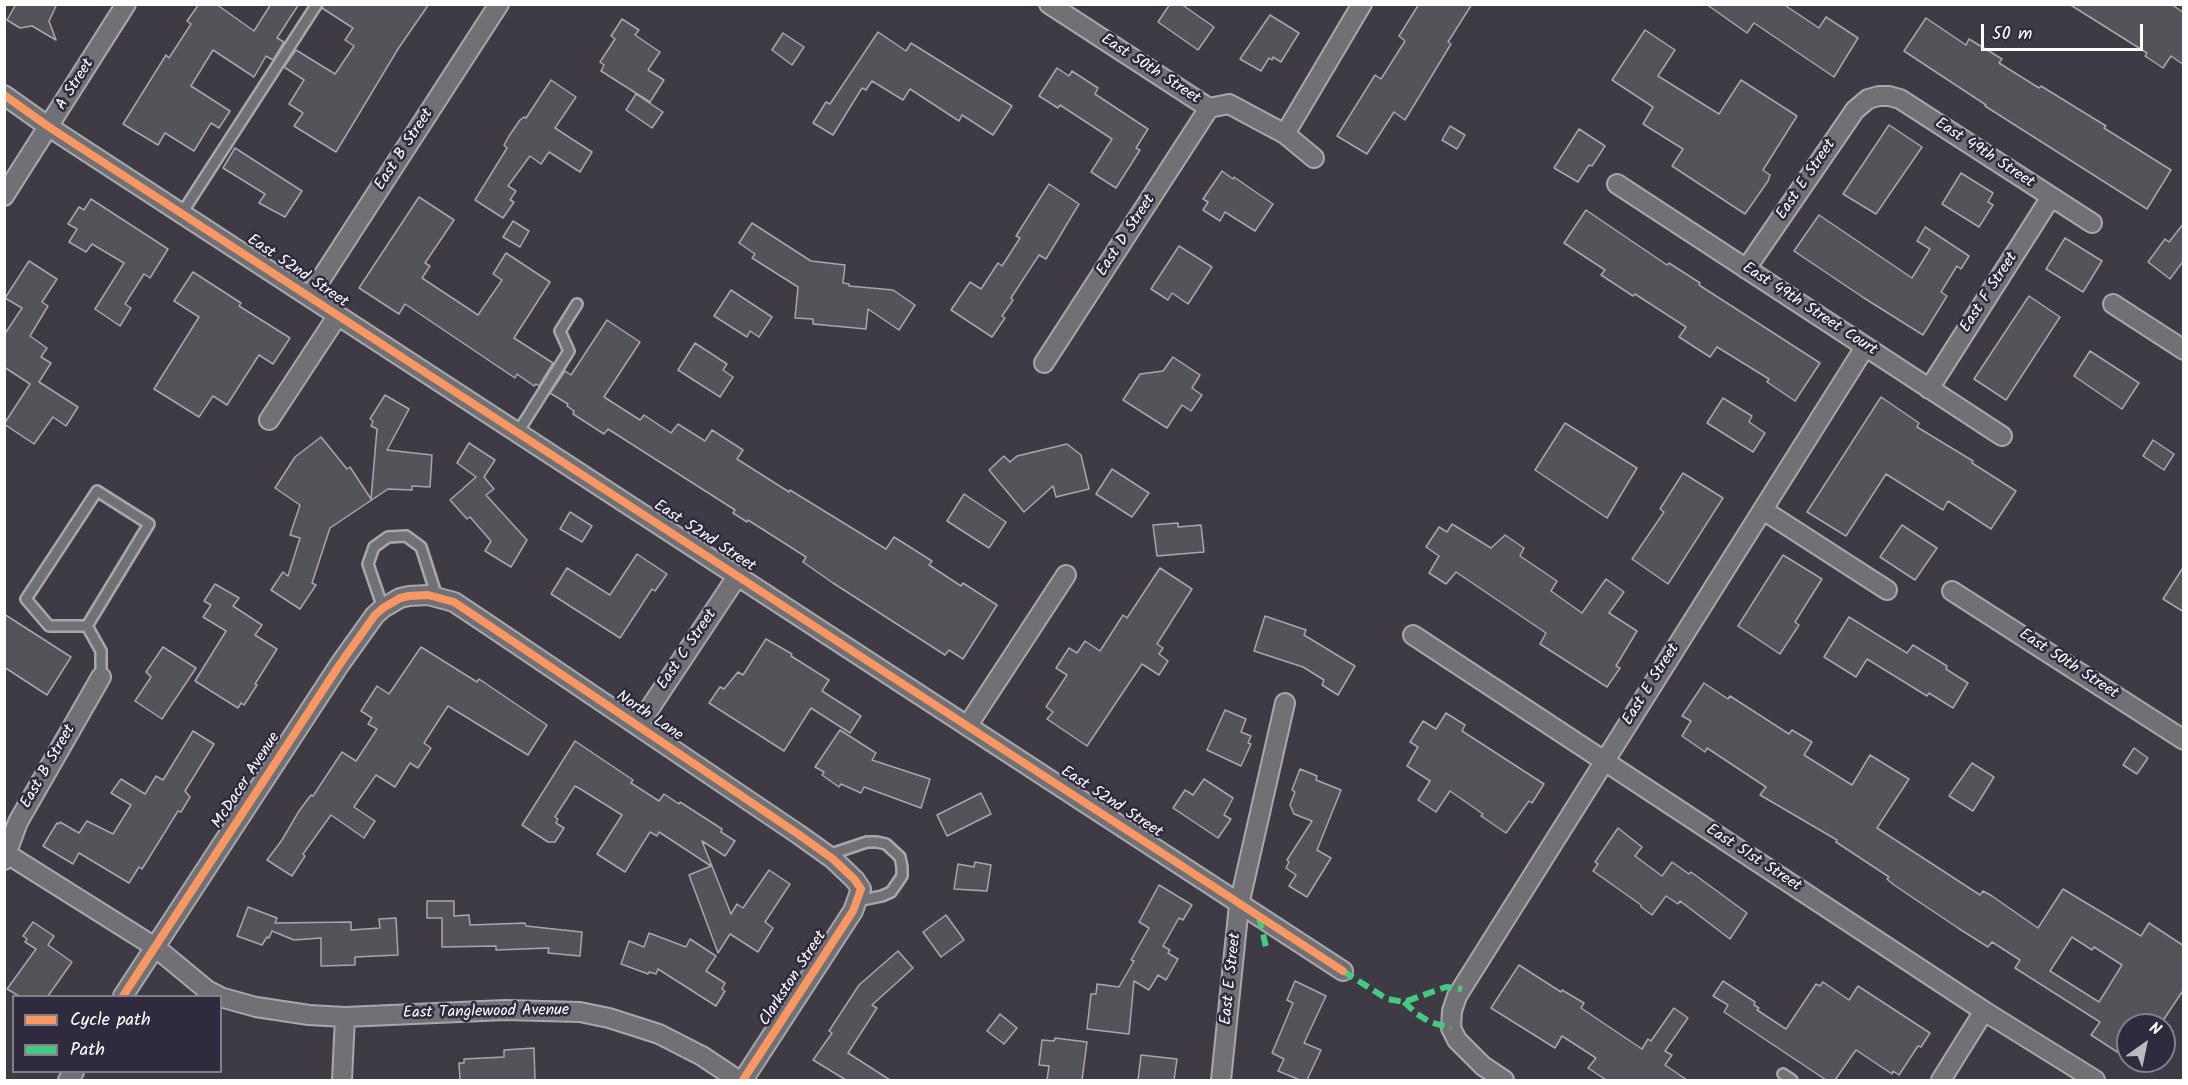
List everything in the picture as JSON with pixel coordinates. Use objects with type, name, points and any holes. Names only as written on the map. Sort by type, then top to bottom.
[{"type":"street","name":"A Street","points":[[4,196],[126,4]]},
{"type":"street","name":"East B Street","points":[[310,296],[499,4]]},
{"type":"street","name":"East 50th Street","points":[[1049,4],[1209,108],[1229,104],[1285,134],[1314,158]]},
{"type":"street","points":[[1285,134],[1362,4]]},
{"type":"street","name":"East 52nd Street","points":[[4,95],[49,127],[1343,971]]},
{"type":"street","name":"East 49th Street","points":[[1873,97],[1889,96],[1900,99],[2092,223]]},
{"type":"street","name":"East E Street","points":[[1746,270],[1855,110],[1863,102],[1873,97]]},
{"type":"street","name":"East D Street","points":[[1044,363],[1209,108]]},
{"type":"street","name":"East 49th Street Court","points":[[1617,184],[2002,436]]},
{"type":"street","name":"East F Street","points":[[1929,388],[2051,197]]},
{"type":"street","points":[[2114,304],[2184,350]]},
{"type":"street","points":[[269,420],[338,315]]},
{"type":"street","name":"East E Street","points":[[1504,1080],[1483,1066],[1457,1040],[1451,1028],[1452,1011],[1457,996],[1865,347]]},
{"type":"street","points":[[1763,510],[1887,590]]},
{"type":"street","name":"East C Street","points":[[638,726],[738,575]]},
{"type":"street","points":[[968,725],[1066,575]]},
{"type":"street","name":"East 50th Street","points":[[1953,591],[2184,740]]},
{"type":"street","name":"North Lane","points":[[409,596],[437,597],[454,602],[827,855],[849,874],[859,895]]},
{"type":"street","name":"McDacer Avenue","points":[[124,995],[340,664],[375,615],[382,608],[409,596]]},
{"type":"street","name":"East 51st Street","points":[[1413,635],[1984,1011],[2095,1080]]},
{"type":"street","name":"East B Street","points":[[6,856],[18,822],[101,677]]},
{"type":"street","name":"East E Street","points":[[1221,1080],[1239,905],[1285,703]]},
{"type":"street","name":"East Tanglewood Avenue","points":[[6,856],[155,946],[207,990],[216,995]]},
{"type":"street","name":"Clarkston Street","points":[[743,1080],[832,946],[853,911],[859,895]]},
{"type":"street","name":"East Tanglewood Avenue","points":[[222,998],[256,1007],[309,1015],[345,1017],[505,1010],[580,1012],[609,1018],[659,1034],[702,1056],[738,1080]]},
{"type":"street","points":[[1941,1080],[1984,1011]]},
{"type":"street","points":[[342,1080],[345,1017]]},
{"type":"lane","points":[[182,213],[317,4]]},
{"type":"lane","points":[[518,432],[569,351],[560,331],[577,304]]},
{"type":"lane","points":[[97,490],[149,524],[87,626],[49,626],[26,599],[97,490]]},
{"type":"lane","points":[[382,608],[368,564],[374,547],[388,537],[406,536],[421,547],[437,597]]},
{"type":"lane","points":[[87,626],[101,651],[101,677]]},
{"type":"lane","points":[[827,855],[867,842],[877,842],[886,844],[900,857],[902,876],[891,892],[882,896],[859,895]]},
{"type":"lane","points":[[1783,1074],[1792,1080]]},
{"type":"building","points":[[16,4],[57,4],[49,21],[56,40],[32,26],[20,28],[7,20]]},
{"type":"building","points":[[199,4],[216,4],[254,31],[271,4],[299,4],[277,38],[284,42],[273,60],[266,56],[254,77],[213,50],[191,86],[230,111],[219,128],[211,123],[194,151],[165,133],[158,145],[123,124],[166,55],[169,58],[191,24],[187,21]]},
{"type":"building","points":[[324,4],[429,4],[398,49],[336,152],[294,126],[303,113],[289,104],[304,80],[284,67],[296,50],[335,74],[354,46],[345,40],[353,28],[322,8]]},
{"type":"building","points":[[1170,4],[1181,4],[1214,27],[1198,50],[1158,22]]},
{"type":"building","points":[[1419,4],[1472,4],[1448,42],[1451,44],[1405,120],[1394,112],[1367,154],[1337,136],[1375,75],[1381,79],[1405,41],[1399,36]]},
{"type":"building","points":[[1706,4],[1783,4],[1819,28],[1826,17],[1858,38],[1834,77],[1754,23],[1747,33]]},
{"type":"building","points":[[2069,4],[2171,4],[2184,13],[2184,65],[2171,56],[2163,68],[2145,56],[2147,53]]},
{"type":"building","points":[[1270,15],[1299,33],[1281,62],[1273,57],[1272,60],[1269,58],[1261,71],[1240,59]]},
{"type":"building","points":[[1926,18],[1966,45],[1969,39],[2002,59],[1999,63],[2106,126],[2104,128],[2171,170],[2147,209],[1985,106],[1904,51]]},
{"type":"building","points":[[622,19],[639,30],[635,35],[660,52],[648,70],[664,80],[650,102],[601,71],[604,65],[600,62],[615,39],[611,36]]},
{"type":"building","points":[[1645,30],[1675,50],[1658,76],[1719,114],[1741,80],[1797,116],[1763,170],[1770,175],[1768,181],[1745,214],[1672,166],[1683,149],[1643,124],[1653,107],[1612,80]]},
{"type":"building","points":[[878,32],[906,51],[911,43],[1012,106],[993,135],[962,115],[959,121],[910,89],[903,100],[872,81],[866,90],[862,88],[833,135],[813,123],[826,102],[830,104]]},
{"type":"building","points":[[783,33],[804,47],[792,65],[772,50]]},
{"type":"building","points":[[1057,68],[1069,76],[1072,71],[1098,88],[1095,94],[1148,129],[1136,148],[1140,150],[1116,188],[1091,172],[1112,139],[1060,105],[1058,108],[1039,96]]},
{"type":"building","points":[[551,80],[576,97],[555,128],[592,152],[580,172],[549,152],[541,164],[530,156],[508,186],[516,191],[510,200],[514,202],[503,218],[475,200],[507,148],[504,145],[509,136],[520,120],[526,118]]},
{"type":"building","points":[[636,94],[663,112],[652,128],[626,110]]},
{"type":"building","points":[[1889,125],[1922,147],[1876,214],[1843,194]]},
{"type":"building","points":[[1450,126],[1465,135],[1457,149],[1442,140]]},
{"type":"building","points":[[1579,129],[1605,146],[1578,182],[1554,168]]},
{"type":"building","points":[[235,148],[302,191],[285,217],[259,203],[265,194],[223,168]]},
{"type":"building","points":[[1222,171],[1273,204],[1255,231],[1225,212],[1220,221],[1203,210],[1208,202],[1203,199]]},
{"type":"building","points":[[1961,173],[1993,193],[1988,202],[1993,205],[1979,227],[1942,204]]},
{"type":"building","points":[[1049,184],[1079,204],[1046,259],[1039,255],[1011,298],[1013,300],[1002,316],[1005,318],[992,337],[951,310],[970,282],[981,289],[998,263],[1002,266],[1020,238],[1016,236]]},
{"type":"building","points":[[419,197],[454,220],[425,263],[430,266],[422,278],[478,315],[502,280],[493,274],[506,253],[550,282],[514,338],[553,363],[539,386],[536,384],[534,386],[517,374],[515,378],[405,304],[399,314],[359,288]]},
{"type":"building","points":[[91,199],[168,249],[150,278],[144,274],[125,304],[131,308],[120,326],[95,309],[124,263],[92,244],[86,252],[69,242],[77,229],[68,224],[79,207],[84,210]]},
{"type":"building","points":[[1586,210],[1820,363],[1795,401],[1767,382],[1769,379],[1717,347],[1710,357],[1679,337],[1686,327],[1601,275],[1605,270],[1564,243]]},
{"type":"building","points":[[1819,215],[1912,278],[1930,249],[1917,241],[1925,227],[1969,256],[1961,269],[1957,266],[1941,292],[1947,296],[1923,335],[1794,251]]},
{"type":"building","points":[[513,221],[529,231],[520,247],[503,237]]},
{"type":"building","points":[[752,223],[811,261],[845,265],[843,283],[849,286],[893,290],[915,305],[899,330],[868,309],[866,329],[813,324],[813,319],[795,318],[798,287],[752,258],[755,254],[739,243]]},
{"type":"building","points":[[2184,223],[2184,260],[2170,279],[2148,262],[2165,239],[2169,242]]},
{"type":"building","points":[[2065,238],[2102,261],[2083,292],[2046,269]]},
{"type":"building","points":[[1179,246],[1212,267],[1188,304],[1172,293],[1168,300],[1151,289]]},
{"type":"building","points":[[29,261],[57,279],[42,302],[48,306],[30,336],[47,348],[41,357],[51,363],[39,382],[78,407],[66,426],[53,417],[34,444],[4,424],[30,384],[4,367],[4,335],[22,308],[5,298]]},
{"type":"building","points":[[193,272],[241,303],[239,306],[290,338],[273,364],[259,355],[227,405],[213,396],[199,417],[154,389],[199,317],[174,301]]},
{"type":"building","points":[[731,290],[772,317],[759,337],[750,331],[747,337],[714,316]]},
{"type":"building","points":[[2029,296],[2060,317],[2006,400],[1974,379]]},
{"type":"building","points":[[607,320],[640,342],[604,397],[640,420],[644,415],[671,433],[678,424],[705,441],[712,430],[743,450],[737,459],[789,492],[790,490],[886,549],[894,537],[932,561],[929,565],[961,586],[963,583],[997,605],[963,659],[949,650],[945,655],[833,583],[803,562],[806,557],[733,513],[735,510],[608,429],[604,434],[573,414],[574,411],[567,406],[568,404],[550,393],[565,371],[571,375]]},
{"type":"building","points":[[695,343],[727,364],[723,370],[733,377],[720,397],[678,370]]},
{"type":"building","points":[[2090,351],[2139,383],[2122,409],[2074,376]]},
{"type":"building","points":[[1173,357],[1200,375],[1192,388],[1202,395],[1191,411],[1182,405],[1167,428],[1123,400],[1140,374],[1163,371]]},
{"type":"building","points":[[385,395],[409,409],[387,450],[432,455],[430,487],[412,486],[412,490],[388,489],[330,528],[312,583],[316,585],[300,609],[271,590],[283,572],[288,576],[300,538],[290,535],[300,505],[275,488],[295,457],[321,437],[347,469],[350,467],[371,499],[377,429],[371,426],[373,421],[370,419]]},
{"type":"building","points":[[1881,397],[1919,423],[1917,427],[1973,461],[1972,463],[2016,491],[1991,529],[1948,501],[1943,510],[1886,474],[1846,536],[1807,512]]},
{"type":"building","points":[[1723,398],[1752,416],[1749,422],[1765,433],[1753,452],[1707,423]]},
{"type":"building","points":[[1565,423],[1637,468],[1607,518],[1535,470]]},
{"type":"building","points":[[2153,440],[2174,454],[2164,470],[2143,456]]},
{"type":"building","points":[[469,443],[495,460],[484,477],[494,489],[486,495],[527,540],[511,567],[485,551],[491,541],[470,517],[467,519],[450,500],[476,477],[457,463]]},
{"type":"building","points":[[1067,444],[1081,455],[1089,489],[1056,497],[1053,486],[1024,512],[989,470],[1004,456],[1010,462],[1017,456]]},
{"type":"building","points":[[1112,469],[1149,493],[1132,517],[1096,494]]},
{"type":"building","points":[[1683,473],[1723,498],[1668,584],[1632,559],[1664,512],[1660,509]]},
{"type":"building","points":[[964,494],[1006,522],[989,548],[947,521]]},
{"type":"building","points":[[570,512],[592,526],[582,542],[560,529]]},
{"type":"building","points":[[1178,523],[1178,527],[1201,525],[1204,552],[1157,556],[1153,525]]},
{"type":"building","points":[[1452,524],[1491,548],[1505,535],[1524,548],[1520,556],[1557,581],[1551,591],[1582,613],[1606,579],[1624,592],[1609,613],[1637,631],[1616,666],[1620,668],[1607,687],[1540,644],[1546,633],[1456,572],[1446,584],[1429,573],[1439,556],[1426,547],[1439,527],[1447,532]]},
{"type":"building","points":[[1902,525],[1937,548],[1915,580],[1880,557]]},
{"type":"building","points":[[637,554],[667,574],[655,591],[652,589],[620,638],[551,594],[567,568],[610,595]]},
{"type":"building","points":[[1783,555],[1822,579],[1795,622],[1799,625],[1780,654],[1738,626]]},
{"type":"building","points":[[2184,566],[2184,612],[2163,599]]},
{"type":"building","points":[[1160,568],[1192,589],[1157,644],[1163,648],[1159,654],[1168,661],[1159,675],[1142,664],[1087,746],[1047,719],[1053,712],[1046,707],[1067,675],[1056,668],[1069,648],[1077,653],[1085,641],[1100,651],[1123,615],[1127,618]]},
{"type":"building","points":[[215,584],[239,598],[233,606],[262,625],[255,635],[277,649],[244,705],[241,703],[238,708],[195,681],[226,631],[203,617],[211,605],[204,601]]},
{"type":"building","points":[[4,614],[71,657],[47,695],[4,667]]},
{"type":"building","points":[[1265,616],[1306,630],[1304,635],[1355,666],[1338,695],[1322,685],[1324,680],[1303,667],[1254,651]]},
{"type":"building","points":[[1849,617],[1907,653],[1913,645],[1947,666],[1946,669],[1968,683],[1953,708],[1929,693],[1927,696],[1867,659],[1856,677],[1824,657]]},
{"type":"building","points":[[766,639],[829,680],[822,691],[861,716],[850,733],[811,708],[784,751],[709,703],[720,687],[724,689],[738,672],[743,675]]},
{"type":"building","points":[[163,647],[196,668],[162,719],[135,701],[151,677],[146,672]]},
{"type":"building","points":[[421,647],[477,682],[479,679],[547,725],[528,755],[448,706],[424,743],[431,748],[418,768],[410,763],[395,787],[376,775],[354,807],[375,821],[364,838],[331,815],[303,854],[305,856],[292,876],[267,860],[342,752],[356,761],[377,729],[368,724],[372,718],[361,711],[377,686],[389,694]]},
{"type":"building","points":[[1704,683],[1728,699],[1730,696],[1789,734],[1792,730],[1812,742],[1804,755],[1852,785],[1870,755],[1909,779],[1877,828],[1980,895],[1983,891],[1992,896],[2038,928],[2063,889],[2141,936],[2149,923],[2184,946],[2184,989],[2168,1013],[2116,1013],[2116,1051],[2091,1035],[2100,1022],[2015,968],[2020,960],[1992,942],[1988,947],[1958,928],[1894,885],[1887,879],[1889,877],[1836,842],[1837,840],[1760,795],[1766,787],[1707,748],[1705,752],[1682,736],[1691,721],[1682,716]],"holes":[[[2072,937],[2092,950],[2094,947],[2122,965],[2099,1002],[2050,971]]]},
{"type":"building","points":[[1225,710],[1246,719],[1241,732],[1251,736],[1248,743],[1251,744],[1241,766],[1207,750]]},
{"type":"building","points":[[1446,713],[1465,725],[1462,731],[1544,784],[1532,803],[1529,801],[1506,833],[1450,791],[1436,812],[1418,800],[1430,781],[1407,766],[1418,747],[1410,742],[1423,721],[1436,729]]},
{"type":"building","points":[[840,730],[876,753],[872,760],[930,779],[921,808],[864,787],[861,793],[841,784],[839,787],[822,775],[824,772],[815,767]]},
{"type":"building","points":[[193,731],[214,744],[185,791],[190,797],[181,812],[178,811],[142,869],[139,867],[129,883],[79,853],[73,864],[43,846],[57,823],[60,822],[79,833],[87,821],[113,834],[131,805],[111,793],[121,779],[145,794],[156,776],[163,780]]},
{"type":"building","points":[[575,741],[633,780],[631,783],[659,801],[664,794],[679,804],[680,802],[722,829],[721,832],[735,841],[725,856],[702,841],[731,914],[737,904],[743,908],[769,870],[790,884],[765,922],[773,928],[758,952],[730,934],[718,953],[689,875],[711,866],[659,832],[657,836],[650,832],[625,872],[597,854],[622,815],[575,786],[555,817],[558,819],[556,823],[564,828],[555,842],[548,842],[522,825]]},
{"type":"building","points":[[2134,748],[2148,758],[2137,774],[2123,765]]},
{"type":"building","points":[[1972,763],[1994,777],[1973,811],[1949,796]]},
{"type":"building","points":[[1300,769],[1317,776],[1316,780],[1341,790],[1317,850],[1331,858],[1307,897],[1289,886],[1296,875],[1286,868],[1289,862],[1287,860],[1312,821],[1294,814],[1290,805],[1295,792],[1292,790]]},
{"type":"building","points":[[1204,779],[1233,798],[1224,815],[1231,819],[1218,838],[1173,808],[1185,790],[1193,795]]},
{"type":"building","points":[[981,793],[991,814],[947,836],[937,815]]},
{"type":"building","points":[[1618,828],[1642,847],[1635,856],[1662,876],[1672,862],[1689,874],[1691,872],[1747,913],[1730,939],[1680,901],[1678,904],[1666,896],[1652,915],[1593,871],[1598,864],[1595,862]]},
{"type":"building","points":[[975,862],[991,865],[987,891],[954,889],[958,864],[974,867]]},
{"type":"building","points":[[1159,885],[1192,905],[1183,920],[1179,918],[1163,946],[1170,950],[1168,953],[1178,959],[1166,980],[1158,975],[1149,990],[1134,981],[1129,1034],[1087,1029],[1091,994],[1096,994],[1097,984],[1119,987],[1149,928],[1139,922]]},
{"type":"building","points":[[427,901],[454,901],[454,916],[469,915],[470,925],[525,923],[526,926],[582,932],[580,956],[548,953],[549,948],[496,950],[496,946],[442,947],[442,918],[427,918]]},
{"type":"building","points":[[248,907],[277,918],[275,923],[351,922],[351,930],[380,928],[379,919],[396,918],[398,955],[355,957],[355,965],[321,966],[321,938],[294,940],[272,931],[262,945],[237,936]]},
{"type":"building","points":[[946,915],[964,940],[941,957],[923,932]]},
{"type":"building","points":[[33,922],[54,936],[48,945],[72,962],[49,995],[17,995],[7,989],[36,949],[25,942],[27,939],[23,936]]},
{"type":"building","points":[[649,933],[686,947],[690,939],[716,956],[706,971],[725,983],[722,989],[725,991],[716,1006],[658,969],[656,974],[649,972],[648,974],[621,964],[629,941],[644,947]]},
{"type":"building","points":[[898,951],[913,968],[872,1005],[877,1008],[848,1053],[890,1080],[846,1080],[813,1060],[832,1033],[829,1031],[859,985]]},
{"type":"building","points":[[1519,965],[1561,992],[1562,990],[1584,1003],[1581,1008],[1642,1049],[1648,1039],[1651,1041],[1674,1008],[1688,1018],[1665,1051],[1672,1055],[1665,1065],[1687,1080],[1606,1080],[1588,1068],[1596,1058],[1562,1036],[1555,1048],[1491,1008]]},
{"type":"building","points":[[1295,981],[1326,996],[1304,1043],[1321,1050],[1307,1080],[1300,1080],[1278,1071],[1284,1059],[1272,1053],[1293,1003],[1287,1000]]},
{"type":"building","points":[[1723,981],[1755,1002],[1754,1005],[1759,1008],[1757,1010],[1786,1029],[1816,984],[1820,986],[1823,982],[1849,1000],[1858,986],[1930,1033],[1921,1047],[1918,1046],[1899,1075],[1893,1071],[1892,1074],[1856,1050],[1835,1080],[1826,1080],[1724,1012],[1728,1005],[1713,996]]},
{"type":"building","points":[[1000,1014],[1017,1028],[1004,1044],[987,1031]]},
{"type":"building","points":[[1055,1038],[1087,1042],[1082,1080],[1047,1080],[1049,1066],[1039,1065],[1042,1040],[1054,1041]]},
{"type":"building","points":[[534,1048],[535,1080],[460,1080],[459,1063],[464,1063],[464,1059],[504,1057],[504,1050]]},
{"type":"building","points":[[1141,1055],[1177,1059],[1174,1080],[1138,1080]]},
{"type":"marked path","points":[[1259,917],[1266,947]]},
{"type":"marked path","points":[[1343,971],[1387,999],[1404,1002],[1446,987],[1462,989]]},
{"type":"marked path","points":[[1404,1002],[1430,1022],[1451,1028]]},
{"type":"cycle path","points":[[4,95],[49,127],[1343,971]]},
{"type":"cycle path","points":[[124,995],[340,664],[375,615],[400,598],[428,595],[454,602],[798,834],[833,859],[861,889],[853,911],[743,1080]]}]
